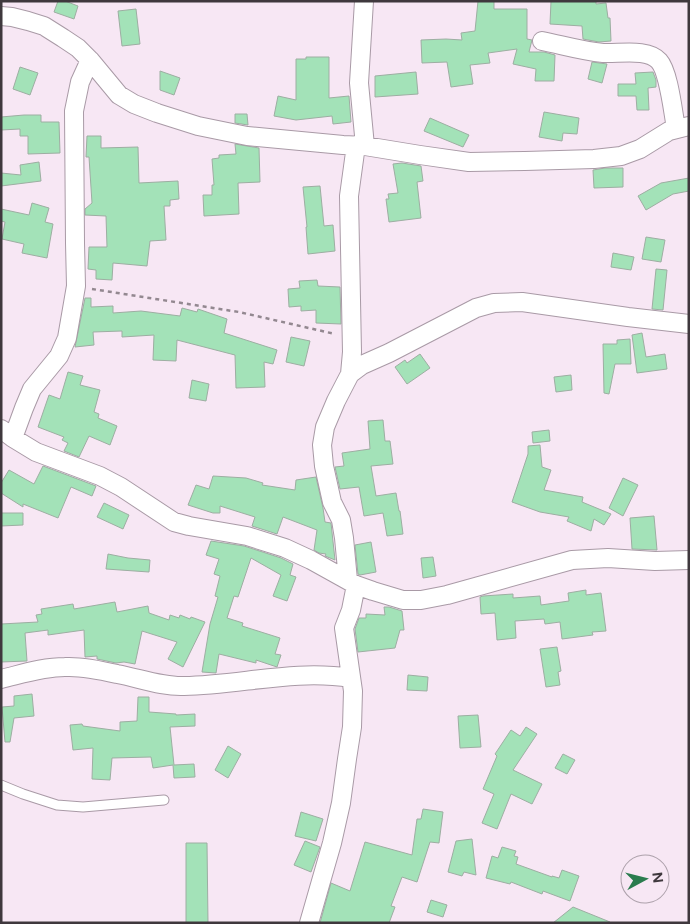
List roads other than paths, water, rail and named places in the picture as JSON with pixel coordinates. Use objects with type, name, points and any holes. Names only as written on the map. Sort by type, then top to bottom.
[{"type":"street","points":[[309,923],[342,804],[352,727],[353,691],[344,628],[351,610],[352,583],[341,520],[332,502],[324,466],[322,445],[325,427],[350,374],[352,338],[349,196],[361,146],[359,82],[364,1]]},
{"type":"street","points":[[1,16],[28,20],[44,26],[78,48],[119,95],[134,104],[198,126],[247,136],[361,146],[469,162],[621,156],[640,149],[670,131],[682,127],[664,68],[652,56],[636,53],[603,53],[542,42]]},
{"type":"street","points":[[90,60],[80,82],[74,111],[76,286],[67,338],[59,356],[32,389],[24,408],[7,434],[36,452],[100,476],[121,487],[174,522],[247,536],[285,548],[352,583],[404,600],[421,600],[447,595],[572,560],[608,558],[689,560]]},
{"type":"street","points":[[350,374],[362,365],[476,308],[494,303],[522,302],[689,324]]},
{"type":"street","points":[[1,679],[64,666],[93,669],[148,682],[182,686],[304,675],[332,675],[351,678]]},
{"type":"lane","points":[[1,785],[57,805],[83,807],[164,800]]}]
